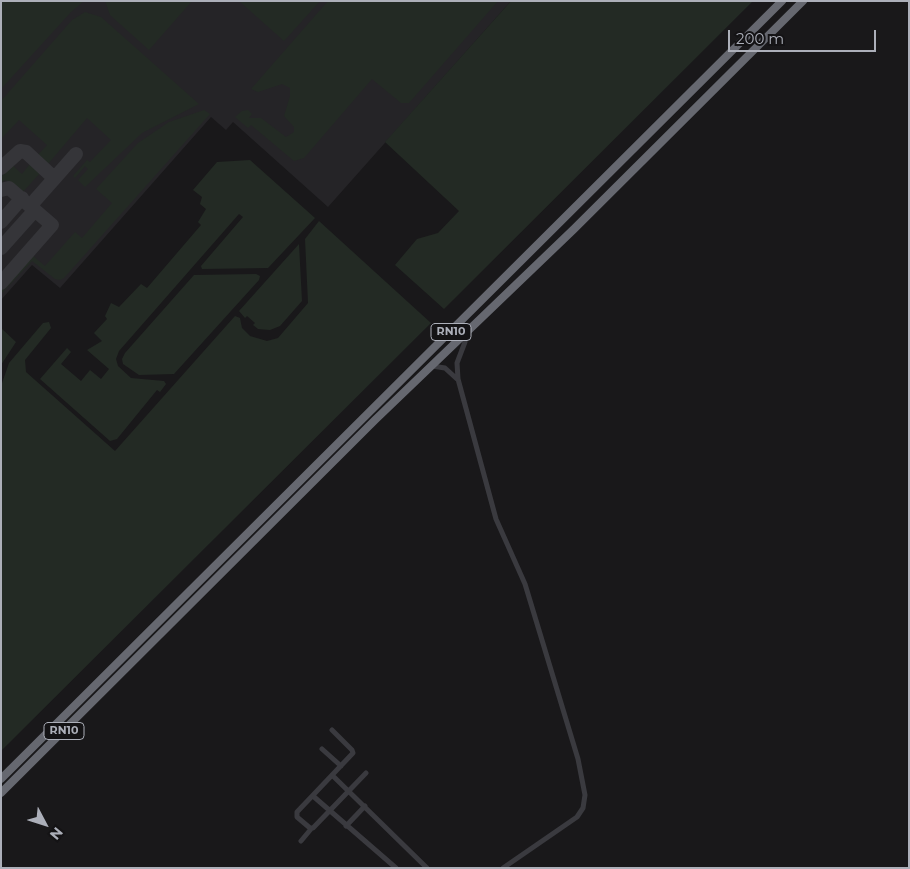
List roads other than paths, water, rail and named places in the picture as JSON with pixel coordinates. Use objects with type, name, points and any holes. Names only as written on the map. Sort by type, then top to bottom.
[{"type":"highway","name":"RN10","points":[[1,779],[782,1]]},
{"type":"highway","name":"RN10","points":[[1,793],[803,1]]},
{"type":"highway","points":[[455,327],[463,335]]},
{"type":"highway","points":[[119,661],[127,669]]},
{"type":"street","points":[[463,335],[465,342],[457,363],[458,379],[496,519],[525,584],[578,759],[585,795],[583,808],[577,817],[503,868]]},
{"type":"street","points":[[432,366],[445,368],[458,379]]},
{"type":"street","points":[[311,829],[295,814],[353,752],[332,730]]},
{"type":"street","points":[[322,749],[341,766]]},
{"type":"street","points":[[301,841],[366,773]]},
{"type":"street","points":[[332,775],[427,868]]},
{"type":"street","points":[[313,796],[396,868]]},
{"type":"street","points":[[346,826],[365,806]]}]
